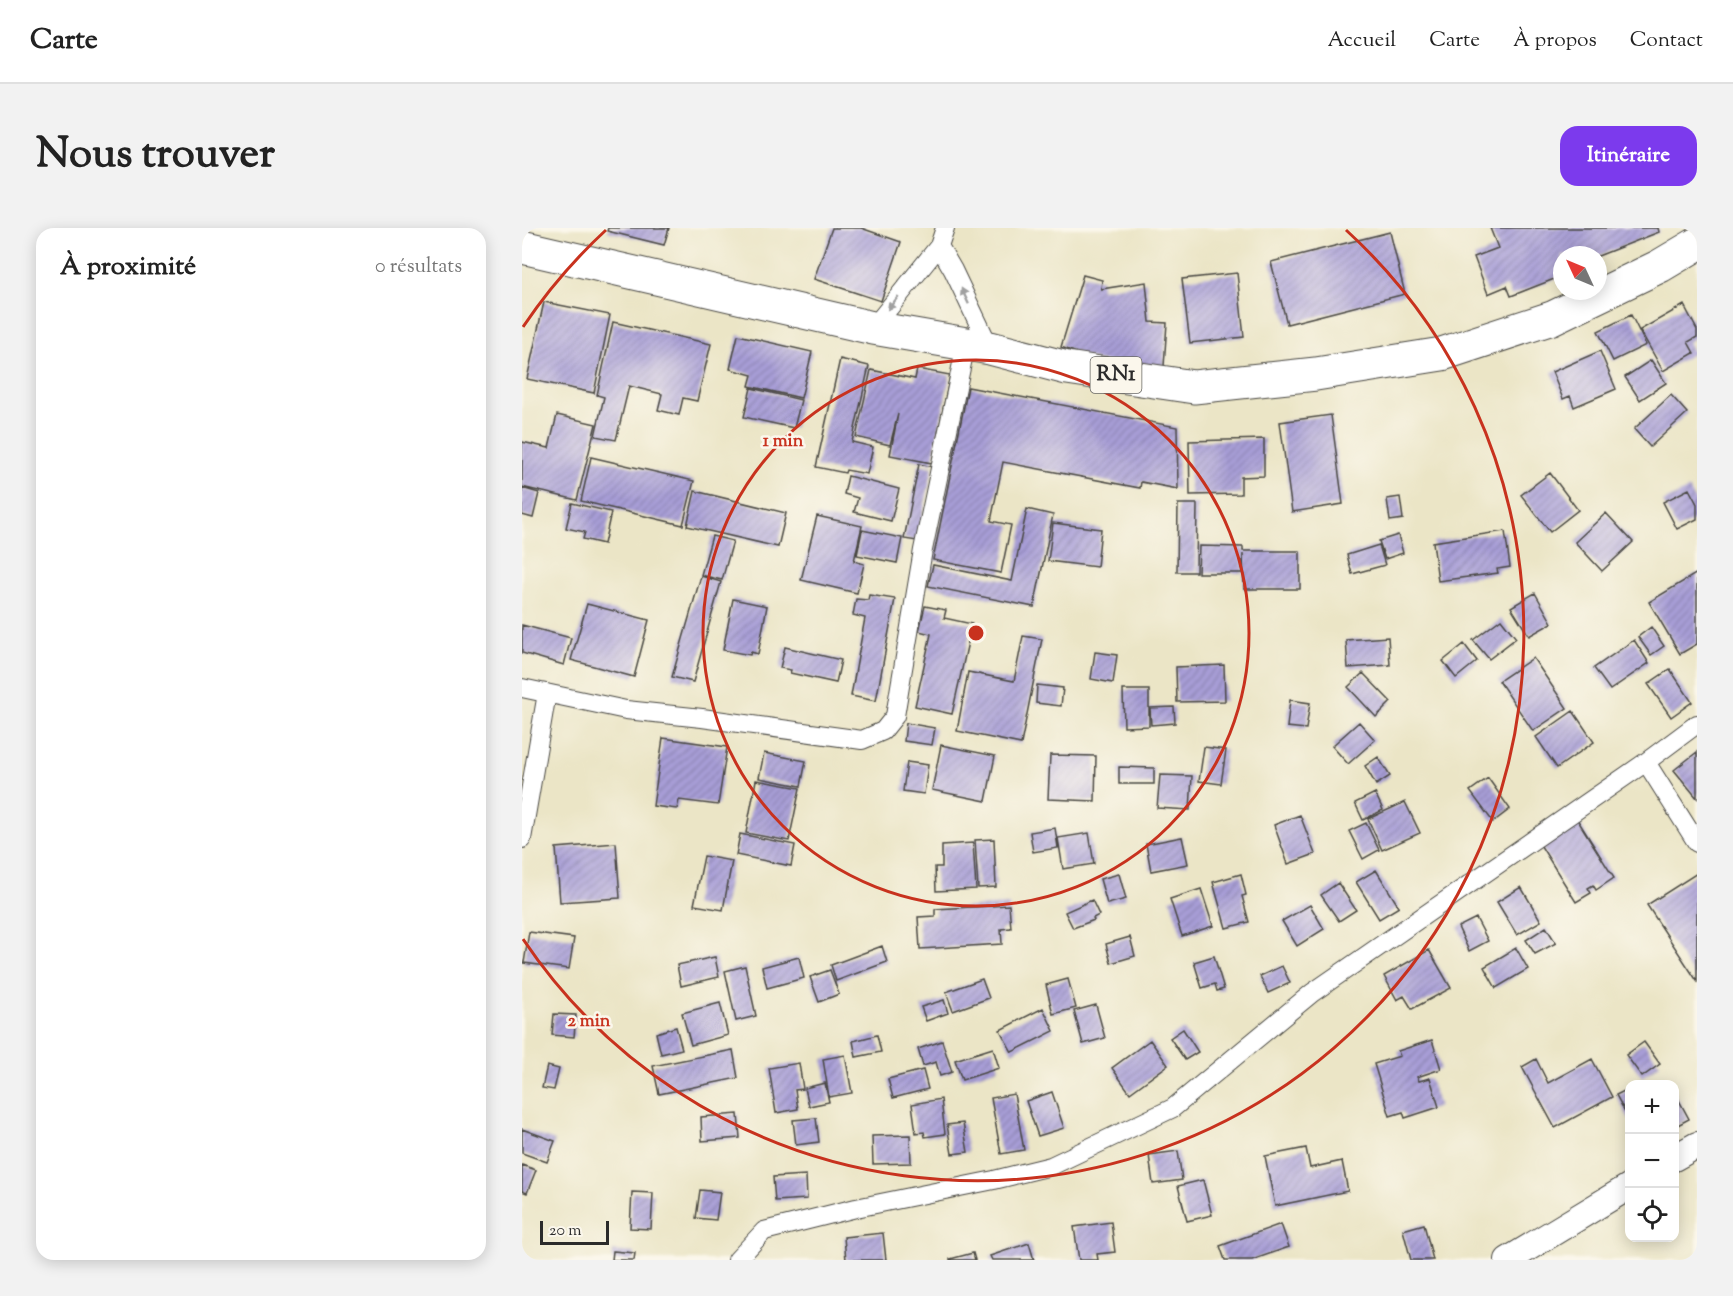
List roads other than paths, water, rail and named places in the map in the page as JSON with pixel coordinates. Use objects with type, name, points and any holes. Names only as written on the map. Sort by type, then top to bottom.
[{"type":"highway","name":"RN1","points":[[522,247],[873,328],[978,346],[1067,368],[1194,387],[1316,374],[1442,354],[1552,318],[1660,266],[1697,244]]},
{"type":"main road","points":[[1679,1155],[1697,1144]]},
{"type":"main road","points":[[1508,1260],[1626,1188]]},
{"type":"street","points":[[873,328],[939,246],[945,228]]},
{"type":"street","points":[[522,688],[626,710],[862,740],[883,731],[895,716],[923,550],[978,346],[953,270],[939,246]]},
{"type":"street","points":[[522,839],[547,693]]},
{"type":"street","points":[[737,1260],[764,1231],[856,1208],[1051,1166],[1173,1108],[1312,993],[1646,762],[1697,724]]},
{"type":"street","points":[[1646,762],[1697,843]]}]
